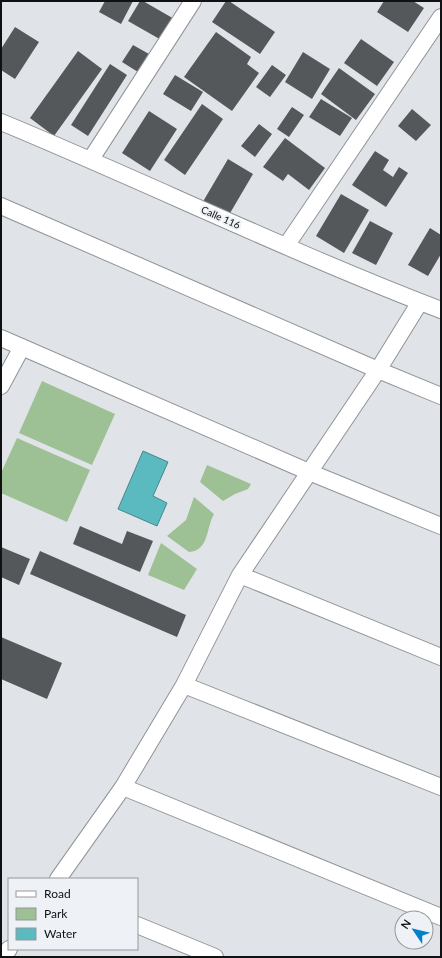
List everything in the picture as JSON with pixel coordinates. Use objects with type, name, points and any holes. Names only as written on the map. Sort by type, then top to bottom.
[{"type":"street","points":[[91,159],[193,1]]},
{"type":"street","points":[[286,246],[441,17]]},
{"type":"street","name":"Calle 116","points":[[1,122],[91,159],[286,246],[441,310]]},
{"type":"street","points":[[1,206],[441,396]]},
{"type":"street","points":[[59,878],[123,787],[184,685],[240,575],[378,370],[420,302]]},
{"type":"street","points":[[1,338],[309,472],[441,526]]},
{"type":"street","points":[[1,386],[22,347]]},
{"type":"street","points":[[240,575],[441,657]]},
{"type":"street","points":[[184,685],[441,787]]},
{"type":"street","points":[[123,787],[441,917]]},
{"type":"street","points":[[138,925],[215,957]]},
{"type":"green space","points":[[42,381],[115,414],[92,465],[19,433]]},
{"type":"green space","points":[[17,438],[90,470],[67,522],[1,493],[1,473]]},
{"type":"green space","points":[[207,465],[251,484],[248,489],[223,501],[200,482]]},
{"type":"green space","points":[[194,497],[214,514],[204,543],[195,551],[189,552],[167,536],[186,520]]},
{"type":"green space","points":[[161,543],[197,569],[184,590],[148,575]]},
{"type":"water","points":[[143,451],[168,462],[153,496],[167,503],[157,526],[118,509]]},
{"type":"building","points":[[105,1],[133,1],[121,24],[99,12]]},
{"type":"building","points":[[140,1],[143,1],[176,20],[163,41],[128,21]]},
{"type":"building","points":[[226,1],[229,1],[275,32],[260,54],[212,22]]},
{"type":"building","points":[[384,1],[413,1],[424,8],[408,32],[377,12]]},
{"type":"building","points":[[15,27],[39,42],[15,79],[1,70],[1,49]]},
{"type":"building","points":[[216,32],[251,57],[247,64],[259,73],[232,111],[184,77]]},
{"type":"building","points":[[361,39],[394,62],[377,86],[344,63]]},
{"type":"building","points":[[133,45],[149,54],[138,72],[122,62]]},
{"type":"building","points":[[78,51],[102,69],[54,136],[30,118]]},
{"type":"building","points":[[303,52],[330,69],[312,99],[285,82]]},
{"type":"building","points":[[110,64],[127,75],[88,136],[71,125]]},
{"type":"building","points":[[272,65],[286,75],[270,97],[256,87]]},
{"type":"building","points":[[339,68],[375,94],[356,120],[321,94]]},
{"type":"building","points":[[175,75],[203,92],[191,111],[163,94]]},
{"type":"building","points":[[321,99],[352,118],[340,136],[309,117]]},
{"type":"building","points":[[202,104],[223,119],[185,175],[164,160]]},
{"type":"building","points":[[292,107],[304,115],[289,137],[277,129]]},
{"type":"building","points":[[412,109],[431,125],[416,141],[398,126]]},
{"type":"building","points":[[149,111],[177,129],[150,171],[122,153]]},
{"type":"building","points":[[259,124],[272,134],[255,157],[241,146]]},
{"type":"building","points":[[285,138],[325,168],[309,190],[288,174],[283,181],[263,167]]},
{"type":"building","points":[[375,151],[389,160],[383,170],[393,177],[399,167],[408,173],[386,207],[352,185]]},
{"type":"building","points":[[228,159],[253,174],[226,220],[201,205]]},
{"type":"building","points":[[341,194],[369,210],[344,253],[316,236]]},
{"type":"building","points":[[370,221],[393,233],[376,265],[352,253]]},
{"type":"building","points":[[430,228],[441,235],[441,254],[428,276],[408,265]]},
{"type":"building","points":[[80,526],[122,544],[127,531],[153,541],[140,572],[73,544]]},
{"type":"building","points":[[1,547],[30,559],[19,585],[1,577]]},
{"type":"building","points":[[40,551],[186,615],[177,637],[30,574]]},
{"type":"building","points":[[1,637],[62,663],[47,699],[1,679]]}]
